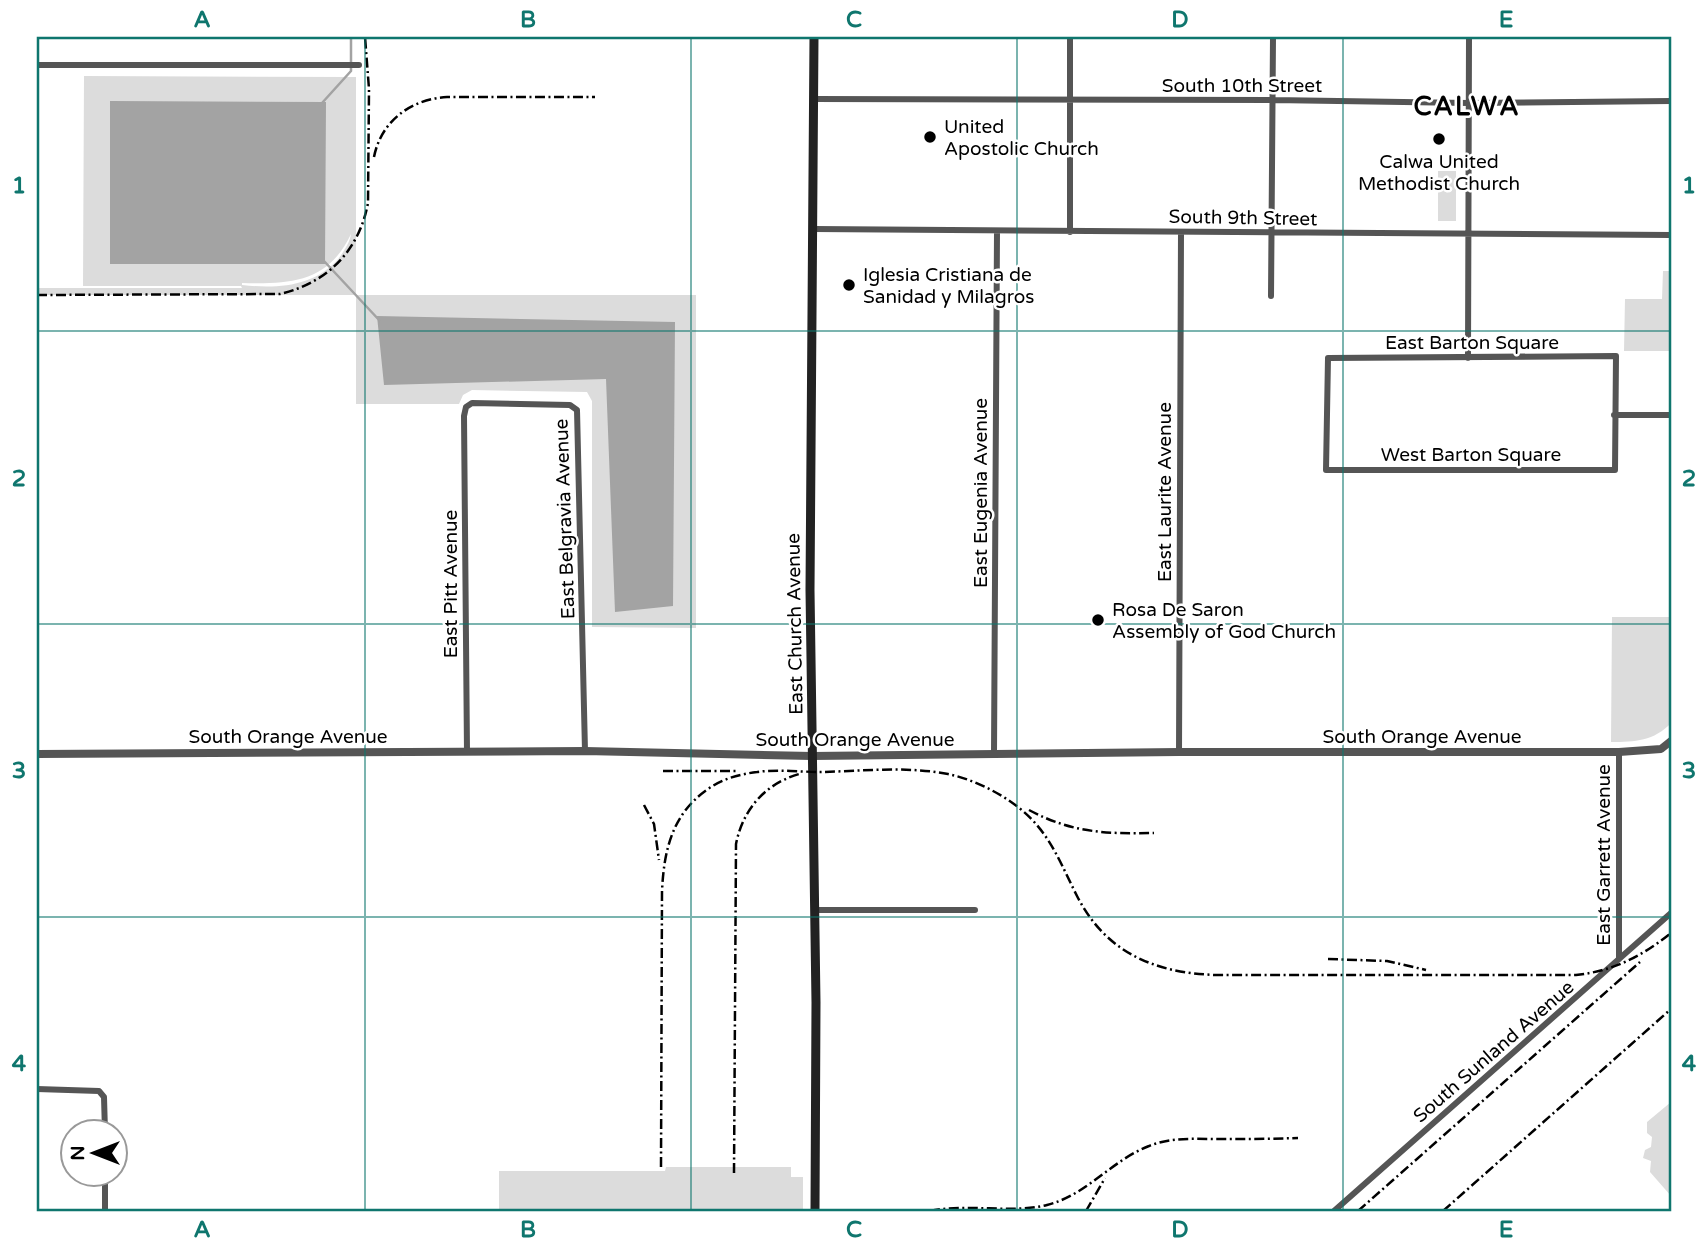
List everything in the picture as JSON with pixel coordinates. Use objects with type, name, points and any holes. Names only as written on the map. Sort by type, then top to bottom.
[{"type":"main road","name":"East Church Avenue","points":[[814,37],[810,587],[815,1211]]},
{"type":"street","points":[[1070,37],[1070,232]]},
{"type":"street","points":[[1271,296],[1273,37]]},
{"type":"street","points":[[1468,358],[1469,37]]},
{"type":"street","points":[[37,65],[359,65]]},
{"type":"street","name":"South 10th Street","points":[[814,99],[1468,103],[1671,101]]},
{"type":"street","name":"South 9th Street","points":[[814,229],[1671,235]]},
{"type":"street","name":"East Eugenia Avenue","points":[[994,754],[997,232]]},
{"type":"street","name":"East Laurite Avenue","points":[[1179,752],[1181,232]]},
{"type":"street","name":"East Barton Square","points":[[1326,470],[1328,358],[1616,356],[1615,415]]},
{"type":"street","name":"East Belgravia Avenue","points":[[464,416],[466,407],[472,403],[570,405],[577,410],[585,751]]},
{"type":"street","points":[[1615,415],[1671,415]]},
{"type":"street","name":"West Barton Square","points":[[1326,470],[1615,470],[1615,415]]},
{"type":"street","name":"East Pitt Avenue","points":[[464,416],[467,752]]},
{"type":"street","name":"South Orange Avenue","points":[[37,754],[585,751],[813,756],[1179,752],[1619,752],[1661,749],[1671,741]]},
{"type":"street","name":"East Garrett Avenue","points":[[1619,752],[1619,959]]},
{"type":"street","points":[[814,910],[975,910]]},
{"type":"street","name":"South Sunland Avenue","points":[[1334,1211],[1671,913]]},
{"type":"street","points":[[37,1089],[99,1091],[104,1097],[105,1118]]},
{"type":"street","points":[[105,1188],[105,1211]]},
{"type":"shaded area","points":[[84,76],[356,77],[356,295],[37,295],[37,288],[242,288],[83,286]],"holes":[[[351,234],[341,255],[318,275],[281,286],[242,285],[292,281],[319,271],[342,250]]]},
{"type":"shaded area","points":[[110,101],[326,102],[325,264],[110,264]]},
{"type":"shaded area","points":[[1438,171],[1456,171],[1456,221],[1438,221]]},
{"type":"shaded area","points":[[1663,271],[1671,271],[1671,351],[1624,351],[1625,299],[1662,299]]},
{"type":"shaded area","points":[[356,295],[696,295],[696,628],[592,627],[592,401],[587,392],[472,390],[463,395],[459,404],[356,404]]},
{"type":"shaded area","points":[[377,316],[675,322],[673,606],[615,612],[606,379],[384,385]]},
{"type":"shaded area","points":[[1612,617],[1671,617],[1671,723],[1651,737],[1628,742],[1611,742]]},
{"type":"shaded area","points":[[1671,1102],[1671,1196],[1650,1172],[1651,1161],[1643,1158],[1645,1150],[1651,1147],[1652,1137],[1647,1133],[1647,1122]]},
{"type":"shaded area","points":[[666,1167],[791,1167],[791,1177],[803,1177],[803,1211],[499,1211],[499,1171],[665,1171]]},
{"type":"waterway","points":[[322,103],[351,71],[351,37]]},
{"type":"waterway","points":[[324,261],[380,321]]},
{"type":"railway","points":[[37,295],[280,294],[297,289],[326,273],[349,250],[364,220],[368,203],[369,89],[365,37]]},
{"type":"railway","points":[[374,157],[383,133],[391,123],[400,114],[421,102],[447,97],[595,97]]},
{"type":"railway","points":[[661,1167],[662,891],[665,861],[672,834],[686,810],[713,785],[744,774],[773,771],[917,770],[948,774],[982,786],[1017,806],[1039,828],[1089,916],[1102,932],[1134,956],[1173,970],[1216,975],[1576,975],[1603,970],[1627,961],[1671,933]]},
{"type":"railway","points":[[663,771],[738,771]]},
{"type":"railway","points":[[734,1173],[736,844],[744,820],[757,800],[776,784],[799,774]]},
{"type":"railway","points":[[644,805],[654,824],[659,860]]},
{"type":"railway","points":[[1029,810],[1075,828],[1120,833],[1154,833]]},
{"type":"railway","points":[[1328,959],[1387,961],[1426,970]]},
{"type":"railway","points":[[1358,1211],[1640,962]]},
{"type":"railway","points":[[1443,1211],[1671,1009]]},
{"type":"railway","points":[[930,1211],[959,1208],[1018,1209],[1047,1205],[1075,1194],[1136,1152],[1166,1141],[1298,1138]]},
{"type":"railway","points":[[1086,1211],[1105,1178]]},
{"type":"place","name":"United Apostolic Church","points":[[930,137]]},
{"type":"place","name":"Calwa United Methodist Church","points":[[1439,139]]},
{"type":"place","name":"Iglesia Cristiana de Sanidad y Milagros","points":[[849,285]]},
{"type":"place","name":"Rosa De Saron Assembly of God Church","points":[[1098,620]]},
{"type":"district","name":"CALWA","points":[[1467,106]]}]
